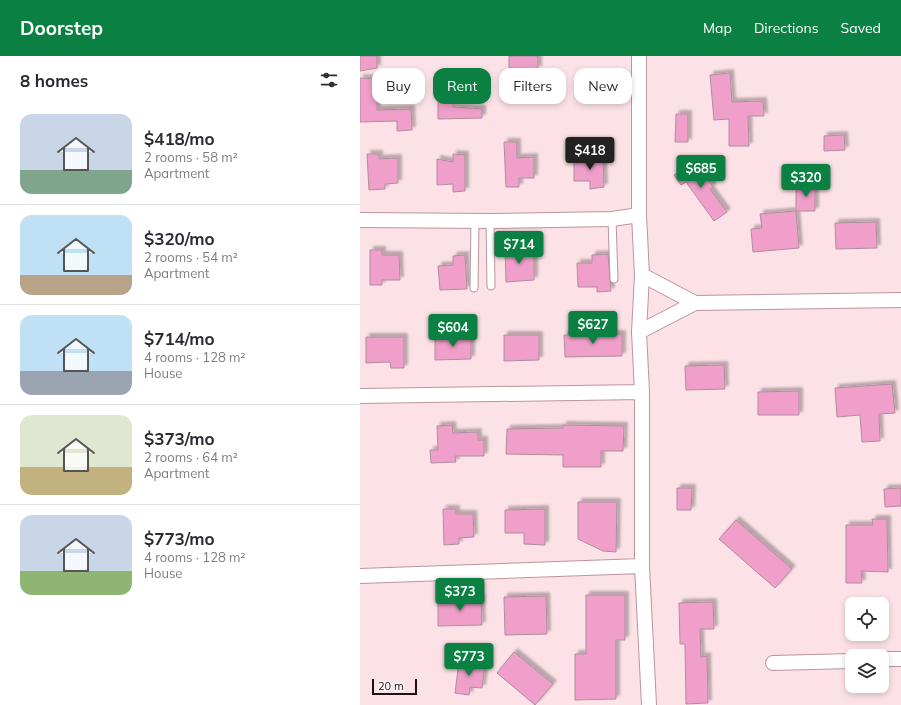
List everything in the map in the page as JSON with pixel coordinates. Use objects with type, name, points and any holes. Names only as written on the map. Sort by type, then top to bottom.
[{"type":"street","points":[[639,56],[639,215],[642,275],[639,332],[642,392],[642,566],[649,705]]},
{"type":"street","points":[[360,220],[490,221],[612,219],[639,215]]},
{"type":"street","points":[[642,275],[695,303]]},
{"type":"street","points":[[639,332],[695,303],[901,300]]},
{"type":"street","points":[[360,396],[642,392]]},
{"type":"street","points":[[360,576],[642,566]]},
{"type":"street","points":[[889,660],[901,659]]},
{"type":"street","points":[[773,663],[845,661]]},
{"type":"lane","points":[[612,219],[614,279]]},
{"type":"lane","points":[[474,288],[475,221]]},
{"type":"lane","points":[[490,221],[490,286]]},
{"type":"building","points":[[360,56],[377,56],[377,68],[360,71]]},
{"type":"building","points":[[509,56],[538,56],[538,68],[509,68]]},
{"type":"building","points":[[730,73],[732,102],[763,101],[764,116],[748,116],[749,146],[729,146],[729,119],[714,120],[710,75]]},
{"type":"building","points":[[360,78],[372,79],[372,104],[377,104],[377,110],[411,109],[412,130],[397,131],[397,121],[360,122]]},
{"type":"building","points":[[438,104],[453,104],[453,107],[482,109],[482,118],[438,119]]},
{"type":"building","points":[[676,114],[688,114],[688,142],[675,142]]},
{"type":"building","points":[[844,135],[845,150],[824,151],[824,136]]},
{"type":"building","points":[[504,142],[517,142],[517,158],[534,157],[534,178],[519,178],[519,187],[506,187]]},
{"type":"building","points":[[367,154],[379,154],[379,159],[398,158],[398,183],[385,184],[385,189],[369,190]]},
{"type":"building","points":[[453,154],[465,155],[465,191],[453,192],[453,184],[437,185],[437,159],[453,162]]},
{"type":"building","points":[[592,154],[603,154],[604,187],[590,189],[590,181],[574,181],[574,158],[591,159]]},
{"type":"building","points":[[696,160],[710,179],[709,181],[713,187],[710,189],[727,212],[714,221],[686,182],[681,185],[674,175]]},
{"type":"building","points":[[796,185],[815,185],[815,211],[796,211]]},
{"type":"building","points":[[796,211],[799,248],[753,252],[751,229],[762,228],[760,214]]},
{"type":"building","points":[[876,222],[877,248],[836,249],[835,223]]},
{"type":"building","points":[[519,245],[519,253],[534,252],[534,280],[506,282],[505,246]]},
{"type":"building","points":[[370,250],[382,250],[382,255],[399,255],[400,280],[382,280],[382,285],[370,285]]},
{"type":"building","points":[[608,254],[611,291],[597,292],[597,287],[578,287],[577,263],[592,263],[592,255]]},
{"type":"building","points":[[465,255],[467,289],[440,290],[438,266],[453,265],[453,256]]},
{"type":"building","points":[[622,334],[622,356],[565,357],[564,335]]},
{"type":"building","points":[[504,335],[539,335],[539,360],[504,361]]},
{"type":"building","points":[[366,337],[404,337],[404,368],[391,368],[390,362],[366,363]]},
{"type":"building","points":[[471,337],[471,359],[435,360],[435,338]]},
{"type":"building","points":[[724,365],[725,389],[686,390],[685,366]]},
{"type":"building","points":[[892,384],[895,413],[879,414],[880,441],[862,442],[860,415],[837,417],[835,388]]},
{"type":"building","points":[[799,391],[799,415],[758,415],[758,392]]},
{"type":"building","points":[[452,425],[453,433],[478,432],[478,440],[484,440],[484,456],[455,456],[456,462],[431,463],[430,450],[438,450],[437,426]]},
{"type":"building","points":[[563,425],[624,426],[623,451],[601,451],[601,467],[563,467],[563,455],[506,454],[507,429],[563,428]]},
{"type":"building","points":[[677,488],[692,488],[691,510],[677,510]]},
{"type":"building","points":[[901,488],[901,506],[885,507],[884,489]]},
{"type":"building","points":[[578,502],[617,502],[616,552],[603,551],[578,539]]},
{"type":"building","points":[[443,509],[456,509],[456,514],[473,514],[474,537],[459,538],[459,544],[444,545]]},
{"type":"building","points":[[545,509],[545,545],[524,544],[524,533],[505,533],[505,510]]},
{"type":"building","points":[[872,519],[887,519],[888,572],[861,571],[862,583],[846,583],[846,525],[873,525]]},
{"type":"building","points":[[736,520],[792,569],[775,588],[719,539]]},
{"type":"building","points":[[586,595],[625,595],[625,640],[616,640],[616,699],[575,700],[575,654],[586,654]]},
{"type":"building","points":[[546,596],[547,634],[505,635],[504,597]]},
{"type":"building","points":[[481,597],[482,625],[438,626],[438,598]]},
{"type":"building","points":[[713,602],[714,629],[700,629],[701,657],[707,656],[708,703],[686,704],[685,644],[680,644],[679,603]]},
{"type":"building","points":[[514,652],[553,684],[535,705],[497,673]]},
{"type":"building","points":[[459,661],[485,664],[482,688],[470,687],[469,695],[455,693]]}]
